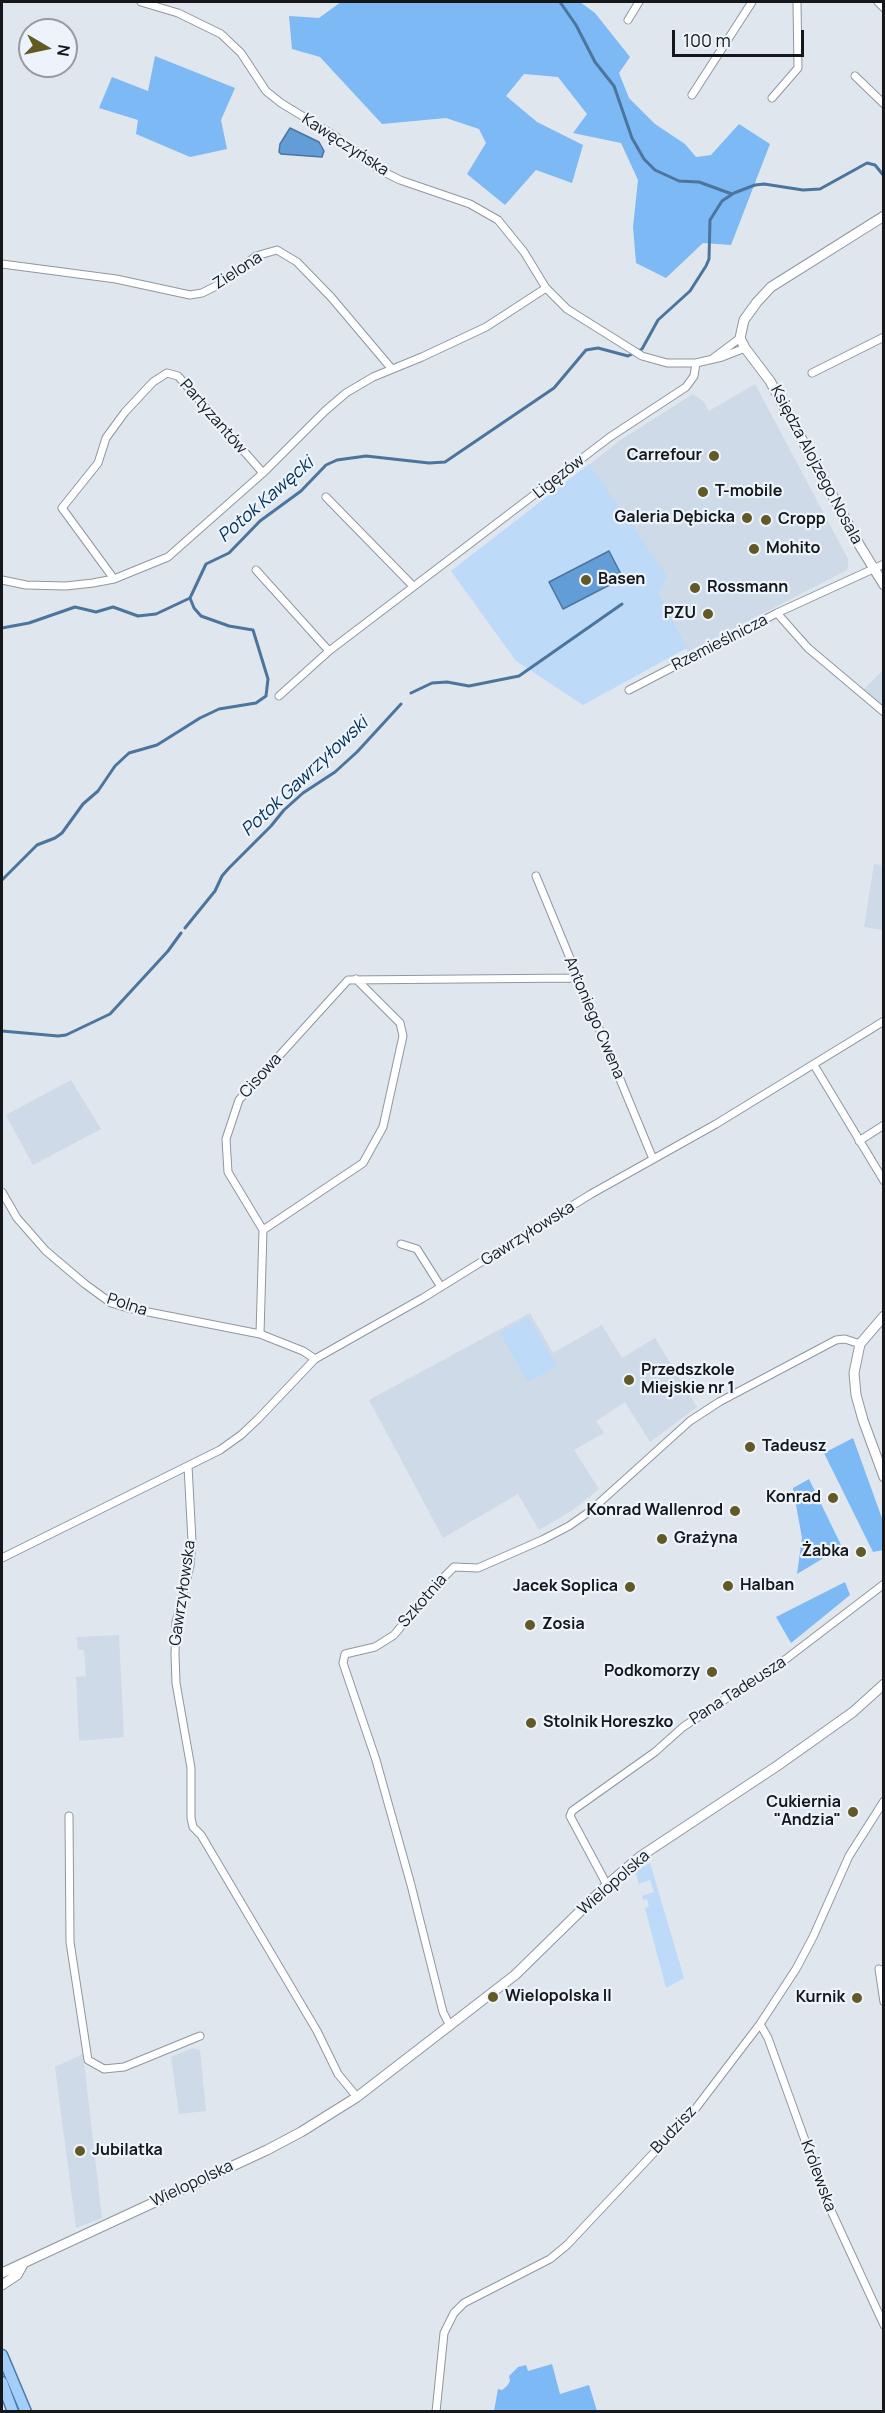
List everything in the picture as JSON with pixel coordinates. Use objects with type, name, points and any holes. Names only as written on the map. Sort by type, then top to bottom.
[{"type":"main road","points":[[2,2355],[26,2412]]},
{"type":"main road","points":[[2,2382],[13,2412]]},
{"type":"street","name":"Kawęczyńska","points":[[141,2],[178,13],[221,34],[241,53],[266,91],[281,104],[349,146],[378,169],[400,180],[470,204],[498,220],[524,252],[546,288],[567,309],[628,348],[642,356],[667,363],[696,363],[745,348]]},
{"type":"street","points":[[628,20],[639,2]]},
{"type":"street","points":[[692,96],[752,2]]},
{"type":"street","points":[[772,98],[798,68],[800,60],[797,2]]},
{"type":"street","points":[[855,76],[884,104]]},
{"type":"street","points":[[712,359],[740,338],[744,320],[771,287],[884,216]]},
{"type":"street","name":"Zielona","points":[[2,264],[116,279],[190,295],[202,294],[220,284],[256,256],[277,250],[297,262],[331,297],[390,369]]},
{"type":"street","points":[[2,580],[26,585],[66,586],[114,579],[168,557],[263,473],[346,393],[390,369],[422,357],[486,327],[546,288]]},
{"type":"street","points":[[812,374],[884,336]]},
{"type":"street","name":"Księdza Alojzego Nosala","points":[[740,338],[770,381],[884,585]]},
{"type":"street","name":"Ligęzów","points":[[279,696],[329,651],[412,585],[610,437],[686,387],[694,376],[696,363]]},
{"type":"street","name":"Partyzantów","points":[[114,579],[62,508],[98,463],[106,438],[125,412],[153,382],[168,373],[178,376],[263,473]]},
{"type":"street","points":[[326,497],[412,585]]},
{"type":"street","points":[[777,613],[884,564]]},
{"type":"street","points":[[256,570],[329,651]]},
{"type":"street","name":"Rzemieślnicza","points":[[629,690],[777,613],[808,648],[884,712]]},
{"type":"street","name":"Antoniego Cwena","points":[[536,876],[653,1159]]},
{"type":"street","points":[[356,980],[577,978]]},
{"type":"street","name":"Cisowa","points":[[263,1230],[228,1172],[226,1139],[239,1100],[348,980],[356,980]]},
{"type":"street","points":[[260,1334],[263,1230],[363,1163],[383,1127],[403,1036],[400,1023],[356,980]]},
{"type":"street","name":"Gawrzyłowska","points":[[2,1558],[220,1450],[241,1435],[315,1359],[441,1287],[591,1194],[814,1065],[884,1021]]},
{"type":"street","points":[[814,1065],[884,1181]]},
{"type":"street","points":[[859,1141],[884,1125]]},
{"type":"street","name":"Polna","points":[[2,1192],[17,1218],[46,1251],[84,1284],[111,1303],[260,1334],[303,1351],[315,1359]]},
{"type":"street","points":[[401,1244],[417,1249],[441,1287]]},
{"type":"street","points":[[884,1316],[860,1344],[854,1368],[856,1395],[884,1478]]},
{"type":"street","name":"Szkotnia","points":[[450,2026],[443,2012],[376,1760],[343,1663],[345,1654],[375,1647],[394,1635],[433,1588],[454,1567],[478,1568],[569,1526],[589,1512],[690,1422],[718,1402],[836,1340],[860,1344]]},
{"type":"street","name":"Gawrzyłowska","points":[[188,1466],[192,1549],[176,1622],[175,1655],[176,1683],[190,1768],[190,1818],[193,1827],[201,1835],[317,2031],[338,2074],[357,2097]]},
{"type":"street","name":"Pana Tadeusza","points":[[607,1885],[570,1816],[572,1811],[655,1752],[683,1727],[786,1659],[884,1584]]},
{"type":"street","name":"Wielopolska","points":[[2,2273],[267,2150],[357,2097],[515,1975],[607,1885],[641,1856],[777,1766],[853,1712],[884,1684]]},
{"type":"street","name":"Budzisz","points":[[436,2412],[444,2333],[458,2307],[550,2259],[567,2245],[696,2108],[760,2024],[807,1950],[849,1856],[884,1801]]},
{"type":"street","points":[[69,1816],[69,1942],[88,2060],[104,2069],[124,2067],[200,2036]]},
{"type":"street","points":[[879,1969],[884,2002]]},
{"type":"street","name":"Królewska","points":[[760,2024],[768,2038],[828,2204],[883,2324]]},
{"type":"street","name":"Wielopolska","points":[[2,2285],[16,2275],[24,2264]]},
{"type":"street","points":[[2,2267],[12,2269]]},
{"type":"shaded area","points":[[341,2],[580,2],[595,13],[630,57],[619,73],[629,98],[655,124],[685,144],[696,157],[711,155],[739,124],[770,144],[731,245],[703,243],[666,278],[636,263],[633,227],[638,180],[621,143],[573,133],[587,114],[558,77],[524,74],[506,96],[537,122],[583,145],[572,183],[536,170],[505,205],[467,174],[486,143],[479,129],[446,118],[382,124],[320,57],[292,49],[289,16],[319,18]]},
{"type":"shaded area","points":[[155,56],[235,88],[221,120],[227,149],[190,157],[136,134],[138,120],[99,108],[112,77],[148,91]]},
{"type":"shaded area","points":[[290,128],[319,142],[324,151],[322,157],[281,154],[280,144]]},
{"type":"shaded area","points":[[755,384],[848,559],[847,570],[688,652],[589,465],[619,441],[693,394],[703,401],[709,411]]},
{"type":"shaded area","points":[[589,464],[667,576],[658,593],[687,648],[583,705],[516,661],[451,571]]},
{"type":"shaded area","name":"Basen","points":[[609,551],[623,578],[563,609],[549,582]]},
{"type":"shaded area","points":[[883,670],[883,709],[861,692]]},
{"type":"shaded area","points":[[874,864],[883,865],[883,930],[864,927]]},
{"type":"shaded area","points":[[71,1080],[101,1129],[33,1165],[6,1115]]},
{"type":"shaded area","points":[[530,1313],[553,1353],[602,1325],[622,1358],[655,1338],[697,1407],[650,1442],[625,1402],[596,1421],[604,1433],[574,1450],[599,1489],[573,1510],[539,1530],[518,1494],[443,1538],[369,1400]]},
{"type":"shaded area","points":[[528,1317],[557,1366],[528,1382],[500,1333]]},
{"type":"shaded area","points":[[853,1438],[883,1521],[883,1550],[873,1552],[824,1453]]},
{"type":"shaded area","points":[[809,1479],[842,1547],[797,1574],[802,1538],[793,1488]]},
{"type":"shaded area","points":[[845,1582],[850,1595],[791,1643],[776,1617]]},
{"type":"shaded area","points":[[119,1635],[124,1737],[79,1741],[76,1677],[86,1676],[84,1650],[78,1650],[77,1637]]},
{"type":"shaded area","points":[[650,1863],[684,1978],[666,1988],[645,1908],[649,1906],[647,1899],[643,1900],[642,1896],[654,1892],[650,1880],[639,1884],[635,1871]]},
{"type":"shaded area","points":[[193,2048],[200,2050],[206,2111],[179,2114],[171,2057]]},
{"type":"shaded area","points":[[83,2054],[102,2218],[76,2228],[55,2067]]},
{"type":"shaded area","points":[[552,2364],[560,2394],[589,2385],[597,2411],[494,2411],[498,2389],[502,2390],[507,2386],[510,2381],[509,2376],[518,2367],[526,2365],[528,2371]]},
{"type":"waterway","points":[[560,2],[576,25],[595,62],[614,86],[632,138],[644,159],[655,170],[679,181],[699,182],[732,194]]},
{"type":"waterway","name":"Potok Kawęcki","points":[[2,880],[37,845],[62,833],[83,804],[98,791],[115,766],[129,753],[157,745],[219,709],[256,703],[266,696],[268,679],[253,630],[229,626],[201,616],[194,608],[190,598],[206,564],[229,553],[260,521],[301,491],[326,465],[337,460],[366,456],[429,463],[445,462],[554,388],[586,350],[598,348],[628,356],[642,349],[658,320],[690,291],[706,266],[709,259],[710,220],[722,201],[734,193],[764,184],[803,190],[820,189],[867,163],[875,165],[884,176]]},
{"type":"waterway","points":[[2,628],[29,623],[75,607],[96,612],[113,607],[138,616],[156,614],[190,598]]},
{"type":"waterway","name":"Potok Gawrzyłowski","points":[[411,693],[432,683],[447,682],[469,686],[519,676],[622,604]]},
{"type":"waterway","name":"Potok Gawrzyłowski","points":[[185,928],[215,891],[222,876],[284,810],[303,793],[335,772],[357,752],[401,704]]},
{"type":"waterway","name":"Potok Gawrzyłowski","points":[[2,1031],[66,1035],[110,1014],[168,951],[181,933]]},
{"type":"place","name":"Carrefour","points":[[714,456]]},
{"type":"place","name":"T-mobile","points":[[703,492]]},
{"type":"place","name":"Galeria Dębicka","points":[[747,518]]},
{"type":"place","name":"Cropp","points":[[766,520]]},
{"type":"place","name":"Mohito","points":[[754,549]]},
{"type":"place","name":"Basen","points":[[586,580]]},
{"type":"place","name":"Rossmann","points":[[695,588]]},
{"type":"place","name":"PZU","points":[[708,614]]},
{"type":"place","name":"Przedszkole Miejskie nr 1","points":[[629,1380]]},
{"type":"place","name":"Tadeusz","points":[[750,1447]]},
{"type":"place","name":"Konrad","points":[[833,1498]]},
{"type":"place","name":"Konrad Wallenrod","points":[[735,1511]]},
{"type":"place","name":"Grażyna","points":[[662,1539]]},
{"type":"place","name":"Żabka","points":[[861,1552]]},
{"type":"place","name":"Halban","points":[[728,1586]]},
{"type":"place","name":"Jacek Soplica","points":[[630,1587]]},
{"type":"place","name":"Zosia","points":[[530,1625]]},
{"type":"place","name":"Podkomorzy","points":[[712,1672]]},
{"type":"place","name":"Stolnik Horeszko","points":[[531,1723]]},
{"type":"place","name":"Cukiernia \"Andzia\"","points":[[853,1812]]},
{"type":"place","name":"Wielopolska II","points":[[493,1997]]},
{"type":"place","name":"Kurnik","points":[[857,1998]]},
{"type":"place","name":"Jubilatka","points":[[80,2151]]}]
